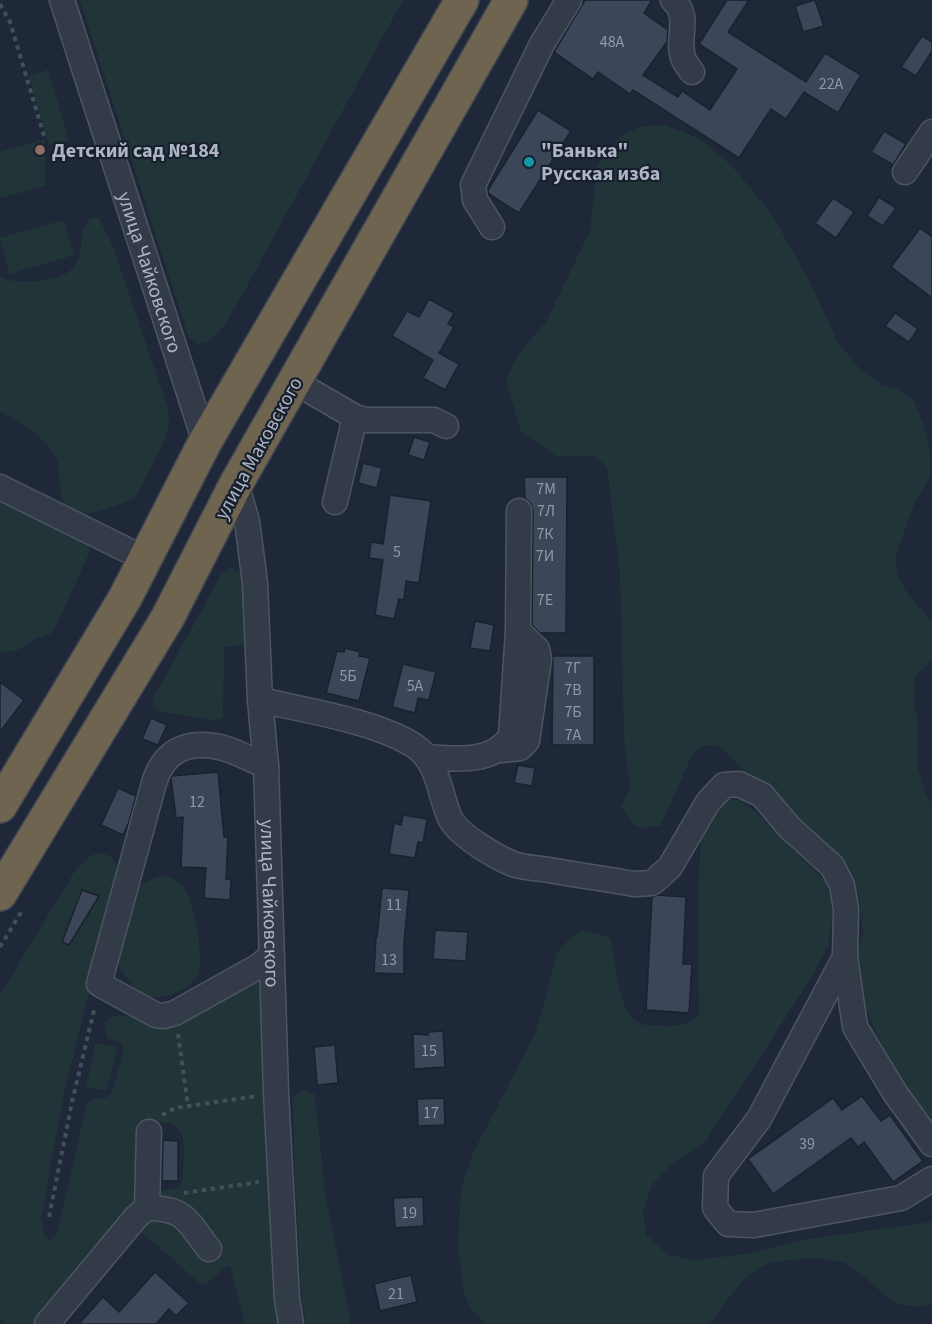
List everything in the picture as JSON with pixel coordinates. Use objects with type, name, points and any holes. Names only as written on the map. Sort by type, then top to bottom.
[{"type":"highway","points":[[0,806],[125,598],[205,442],[462,0]]},
{"type":"highway","name":"улица Маковского","points":[[0,894],[168,617],[236,484],[511,0]]},
{"type":"street","name":"улица Чайковского","points":[[63,0],[205,442]]},
{"type":"street","points":[[492,227],[475,200],[473,185],[542,44],[569,0]]},
{"type":"street","points":[[673,0],[681,10],[684,20],[683,56],[692,72]]},
{"type":"street","points":[[905,172],[932,132]]},
{"type":"street","points":[[295,382],[356,417],[376,421],[434,420],[446,426]]},
{"type":"street","points":[[334,502],[356,417]]},
{"type":"street","name":"улица Чайковского","points":[[236,484],[248,521],[255,583],[260,700],[266,765],[276,1093],[287,1299],[291,1324]]},
{"type":"street","points":[[0,487],[145,559]]},
{"type":"street","points":[[427,757],[468,759],[497,750],[507,743],[511,736],[518,632],[519,511]]},
{"type":"street","points":[[260,700],[362,724],[401,739],[417,748],[427,757],[435,771],[449,816],[455,827],[469,839],[514,865],[634,884],[652,883],[670,867],[708,802],[724,785],[739,784],[762,795],[789,827],[832,866],[842,885],[846,909],[845,957],[855,1027],[896,1093],[932,1144]]},
{"type":"street","points":[[266,765],[215,746],[190,745],[175,751],[162,762],[154,783],[99,984],[156,1015],[175,1013],[259,966],[273,955]]},
{"type":"street","points":[[845,957],[759,1119],[716,1176],[715,1208],[728,1224],[754,1225],[901,1198],[932,1179]]},
{"type":"street","points":[[147,1208],[149,1132]]},
{"type":"street","points":[[47,1324],[137,1216],[147,1208],[166,1208],[184,1217],[209,1250]]},
{"type":"path","points":[[0,4],[10,22],[45,139]]},
{"type":"path","points":[[49,1217],[99,984]]},
{"type":"path","points":[[175,1013],[188,1106]]},
{"type":"path","points":[[149,1132],[154,1122],[175,1108],[276,1093]]},
{"type":"path","points":[[147,1208],[169,1196],[281,1179]]},
{"type":"green space","points":[[80,0],[403,0],[235,308],[220,331],[204,343],[197,344],[189,338]]},
{"type":"green space","points":[[48,70],[69,140],[49,145],[29,76]]},
{"type":"green space","points":[[664,125],[698,138],[731,165],[771,213],[812,286],[837,341],[859,368],[882,385],[898,389],[914,401],[924,426],[930,450],[930,476],[915,502],[895,558],[898,576],[907,593],[932,622],[932,660],[915,676],[914,705],[918,720],[917,765],[925,793],[932,804],[932,1123],[900,1086],[862,1000],[857,955],[863,933],[860,902],[855,878],[840,857],[821,839],[798,824],[719,746],[705,745],[693,753],[661,825],[646,828],[636,826],[621,807],[630,787],[624,736],[620,574],[607,467],[594,456],[556,456],[521,432],[506,381],[517,356],[546,322],[590,231],[597,165],[620,137],[639,127]]},
{"type":"green space","points":[[45,139],[45,186],[0,198],[0,152]]},
{"type":"green space","points":[[93,217],[99,218],[114,249],[168,409],[169,426],[164,442],[135,498],[102,511],[80,514],[71,510],[64,502],[57,461],[45,442],[0,411],[0,276],[23,282],[57,277],[70,271],[77,263],[86,224]]},
{"type":"green space","points":[[64,220],[74,255],[10,274],[0,238]]},
{"type":"green space","points":[[0,496],[86,539],[90,551],[57,624],[50,634],[17,650],[4,653],[0,652]]},
{"type":"green space","points":[[232,568],[244,577],[246,645],[224,647],[223,717],[214,721],[159,711],[153,707],[153,699],[221,575]]},
{"type":"green space","points":[[729,799],[740,800],[754,811],[825,881],[831,900],[832,921],[828,946],[811,978],[706,1141],[670,1166],[652,1185],[643,1212],[646,1234],[668,1255],[695,1260],[745,1254],[807,1239],[932,1222],[932,1303],[917,1306],[904,1305],[885,1295],[846,1264],[826,1259],[805,1259],[775,1262],[755,1271],[728,1298],[709,1324],[487,1324],[471,1310],[464,1292],[458,1249],[461,1188],[474,1151],[534,1036],[556,954],[570,938],[584,930],[611,938],[624,1004],[636,1022],[669,1026],[687,1023],[699,1016],[698,893],[702,821],[716,803]]},
{"type":"green space","points":[[100,853],[114,860],[120,875],[63,1098],[41,1219],[45,1236],[50,1240],[57,1234],[87,1103],[94,1099],[108,1097],[112,1093],[124,1048],[122,1043],[107,1037],[105,1024],[108,1020],[118,1016],[135,1017],[255,980],[262,988],[275,1296],[280,1324],[245,1324],[230,1266],[205,1284],[201,1284],[139,1230],[158,1192],[180,1187],[182,1183],[183,1140],[180,1132],[168,1123],[149,1123],[136,1202],[37,1324],[6,1324],[0,1319],[0,995],[76,869],[89,856]]},
{"type":"green space","points":[[162,875],[180,884],[188,896],[198,932],[200,968],[196,978],[186,987],[169,995],[154,997],[140,992],[129,982],[115,958],[115,953],[138,888]]},
{"type":"green space","points":[[96,1043],[117,1047],[107,1091],[86,1087]]},
{"type":"green space","points":[[306,1090],[315,1095],[325,1194],[351,1324],[306,1324],[302,1303],[293,1098]]},
{"type":"building","points":[[585,0],[652,0],[644,13],[668,30],[667,42],[643,75],[678,97],[682,91],[710,110],[737,69],[699,44],[727,0],[749,0],[728,32],[806,82],[825,53],[861,75],[838,113],[804,92],[786,119],[771,109],[739,158],[633,90],[630,94],[598,72],[593,79],[554,52]]},
{"type":"building","points":[[815,0],[824,26],[803,32],[795,6]]},
{"type":"building","points":[[922,36],[932,42],[932,51],[916,76],[901,67]]},
{"type":"building","name":"\"Банька\" Русская изба","points":[[538,110],[571,131],[519,213],[489,194],[488,190]]},
{"type":"building","points":[[884,131],[906,144],[893,165],[871,152]]},
{"type":"building","points":[[879,197],[896,208],[883,226],[867,216]]},
{"type":"building","points":[[833,198],[854,212],[836,238],[815,223]]},
{"type":"building","points":[[920,228],[932,237],[932,298],[891,267]]},
{"type":"building","points":[[429,299],[454,313],[448,324],[454,327],[439,353],[459,364],[445,390],[423,378],[433,360],[392,336],[407,311],[419,317]]},
{"type":"building","points":[[895,313],[918,329],[909,342],[885,326]]},
{"type":"building","points":[[414,437],[430,442],[424,460],[408,455]]},
{"type":"building","points":[[363,463],[382,468],[377,488],[358,483]]},
{"type":"building","points":[[524,477],[567,477],[566,633],[540,633],[532,625],[533,511],[531,504],[525,498]]},
{"type":"building","points":[[390,495],[431,501],[419,583],[406,581],[404,600],[399,599],[394,619],[375,615],[383,560],[369,558],[371,542],[383,544]]},
{"type":"building","points":[[475,621],[494,625],[490,651],[470,648]]},
{"type":"building","points":[[345,648],[360,652],[359,656],[370,658],[359,701],[326,693],[337,651],[344,652]]},
{"type":"building","points":[[553,656],[594,656],[594,745],[552,745]]},
{"type":"building","points":[[403,664],[436,672],[429,700],[418,698],[415,713],[392,707]]},
{"type":"building","points":[[0,682],[24,700],[0,732]]},
{"type":"building","points":[[151,718],[167,725],[158,745],[142,739]]},
{"type":"building","points":[[518,765],[535,768],[532,786],[514,783]]},
{"type":"building","points":[[218,772],[224,837],[228,837],[226,879],[231,879],[230,900],[204,898],[206,868],[181,867],[183,817],[176,818],[171,778],[172,776]]},
{"type":"building","points":[[118,788],[136,796],[123,835],[101,825]]},
{"type":"building","points":[[403,815],[427,819],[423,843],[418,842],[415,858],[389,854],[394,823],[401,825]]},
{"type":"building","points":[[382,888],[409,890],[404,943],[404,974],[374,973]]},
{"type":"building","points":[[82,890],[99,896],[69,945],[62,942]]},
{"type":"building","points":[[657,895],[686,897],[683,964],[692,964],[689,1013],[646,1010],[652,897]]},
{"type":"building","points":[[435,930],[468,932],[466,961],[433,959]]},
{"type":"building","points":[[443,1031],[445,1067],[414,1069],[413,1034],[428,1035],[428,1032]]},
{"type":"building","points":[[335,1045],[338,1083],[317,1085],[314,1047]]},
{"type":"building","points":[[862,1096],[881,1121],[890,1115],[923,1161],[893,1182],[864,1142],[858,1147],[851,1138],[773,1194],[748,1159],[833,1098],[842,1110]]},
{"type":"building","points":[[444,1098],[445,1125],[418,1126],[417,1099]]},
{"type":"building","points":[[163,1140],[178,1141],[178,1181],[162,1181]]},
{"type":"building","points":[[423,1197],[424,1226],[395,1228],[393,1198]]},
{"type":"building","points":[[155,1272],[189,1303],[176,1316],[169,1309],[156,1324],[79,1324],[103,1297],[119,1312]]},
{"type":"building","points":[[411,1275],[417,1302],[380,1311],[374,1284]]},
{"type":"place","name":"Детский сад №184","points":[[40,150]]},
{"type":"place","name":"\"Банька\" Русская изба","points":[[529,162]]}]
